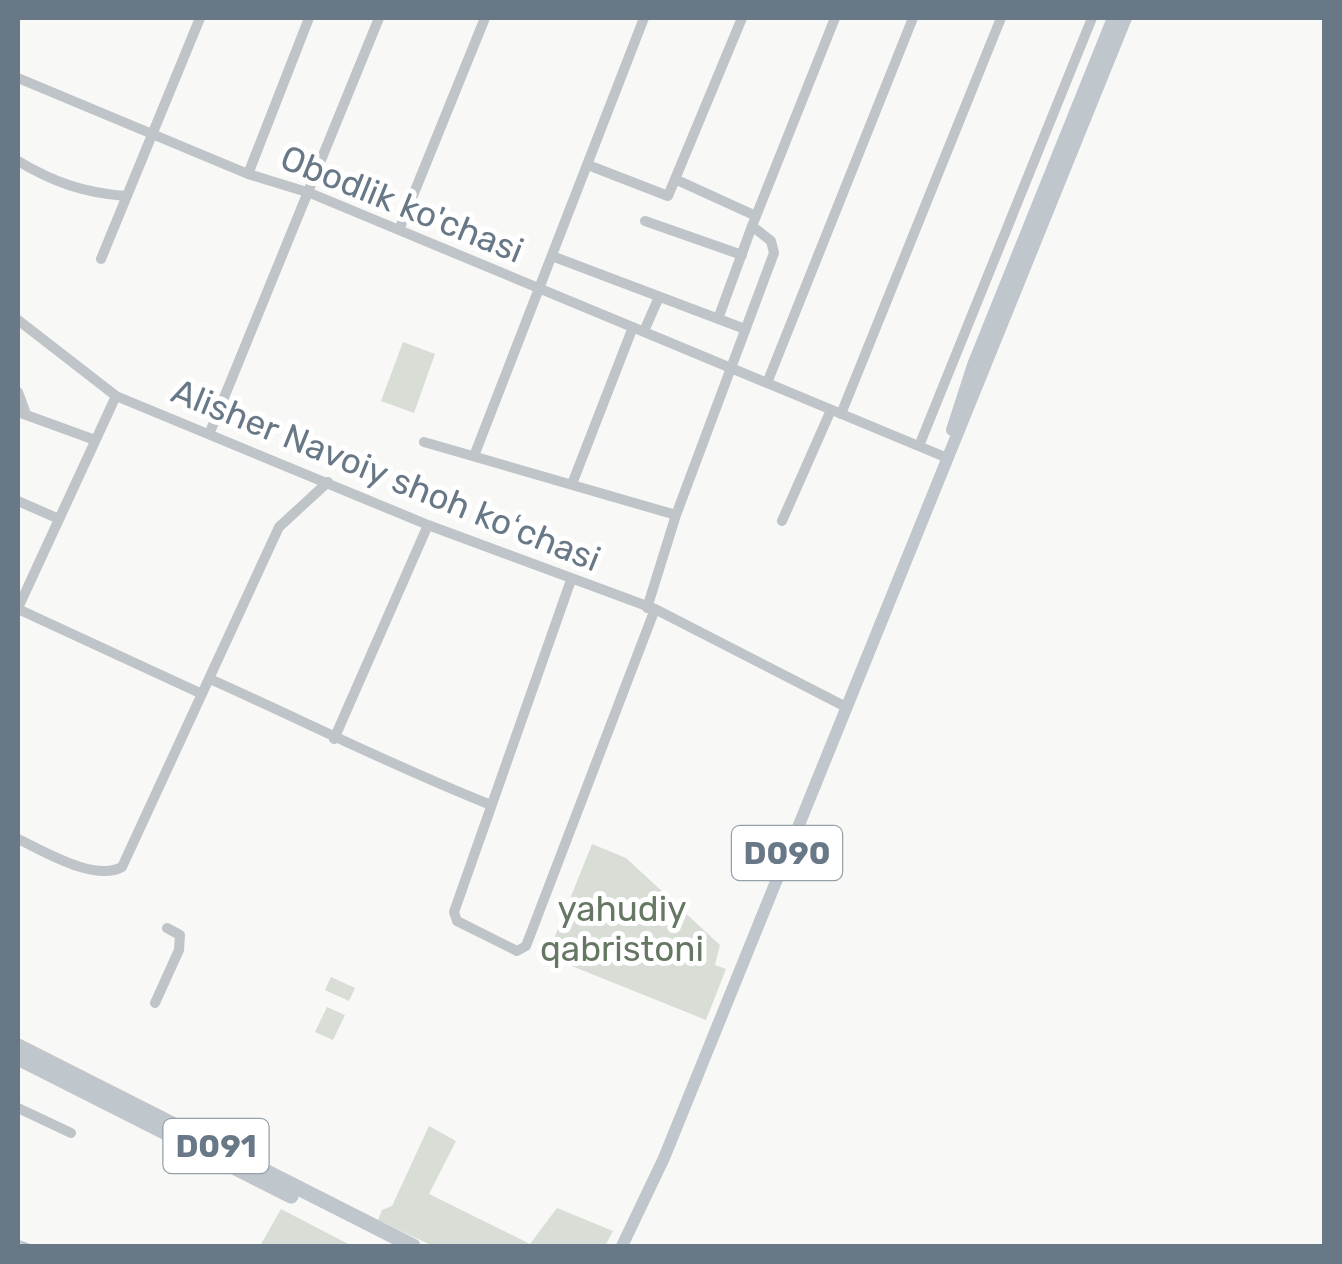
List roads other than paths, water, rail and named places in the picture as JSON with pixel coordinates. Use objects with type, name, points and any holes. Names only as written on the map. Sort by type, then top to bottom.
[{"type":"highway","name":"D091","points":[[18,1046],[413,1246]]},
{"type":"highway","name":"D091","points":[[18,1058],[392,1246]]},
{"type":"main road","name":"D090","points":[[944,457],[973,365],[1113,18]]},
{"type":"main road","name":"D090","points":[[622,1246],[664,1158],[944,457],[985,370],[1126,18]]},
{"type":"street","points":[[101,258],[200,18]]},
{"type":"street","points":[[248,174],[309,18]]},
{"type":"street","points":[[210,432],[379,18]]},
{"type":"street","points":[[399,230],[484,18]]},
{"type":"street","points":[[474,456],[644,18]]},
{"type":"street","points":[[588,165],[666,196],[677,180],[742,18]]},
{"type":"street","points":[[718,319],[836,18]]},
{"type":"street","points":[[767,383],[913,18]]},
{"type":"street","points":[[782,521],[836,412],[1000,18]]},
{"type":"street","points":[[919,446],[1092,18]]},
{"type":"street","name":"Obodlik ko'chasi","points":[[18,78],[248,174],[310,193],[944,457]]},
{"type":"street","points":[[18,161],[47,180],[126,196]]},
{"type":"street","points":[[571,580],[454,917],[517,951],[526,946],[651,609],[676,515],[734,369],[774,247],[754,221],[677,180]]},
{"type":"street","points":[[646,221],[742,255]]},
{"type":"street","points":[[552,256],[745,329]]},
{"type":"street","points":[[572,484],[638,329],[659,297]]},
{"type":"street","points":[[18,320],[116,396]]},
{"type":"street","points":[[18,392],[22,413],[95,440]]},
{"type":"street","name":"Alisher Navoiy shoh koʻchasi","points":[[18,609],[116,396],[428,525],[651,609],[846,707]]},
{"type":"street","points":[[424,442],[676,515]]},
{"type":"street","points":[[18,840],[82,866],[114,872],[122,867],[279,526],[328,482]]},
{"type":"street","points":[[18,501],[59,519]]},
{"type":"street","points":[[334,739],[428,525]]},
{"type":"street","points":[[18,609],[202,694]]},
{"type":"street","points":[[210,679],[304,721],[334,739],[491,805]]},
{"type":"street","points":[[155,1003],[180,950],[180,936],[167,928]]},
{"type":"street","points":[[18,1108],[70,1134]]},
{"type":"waterway","points":[[18,1241],[32,1246]]},
{"type":"park label","name":"yahudiy qabristoni","points":[[622,929]]}]
